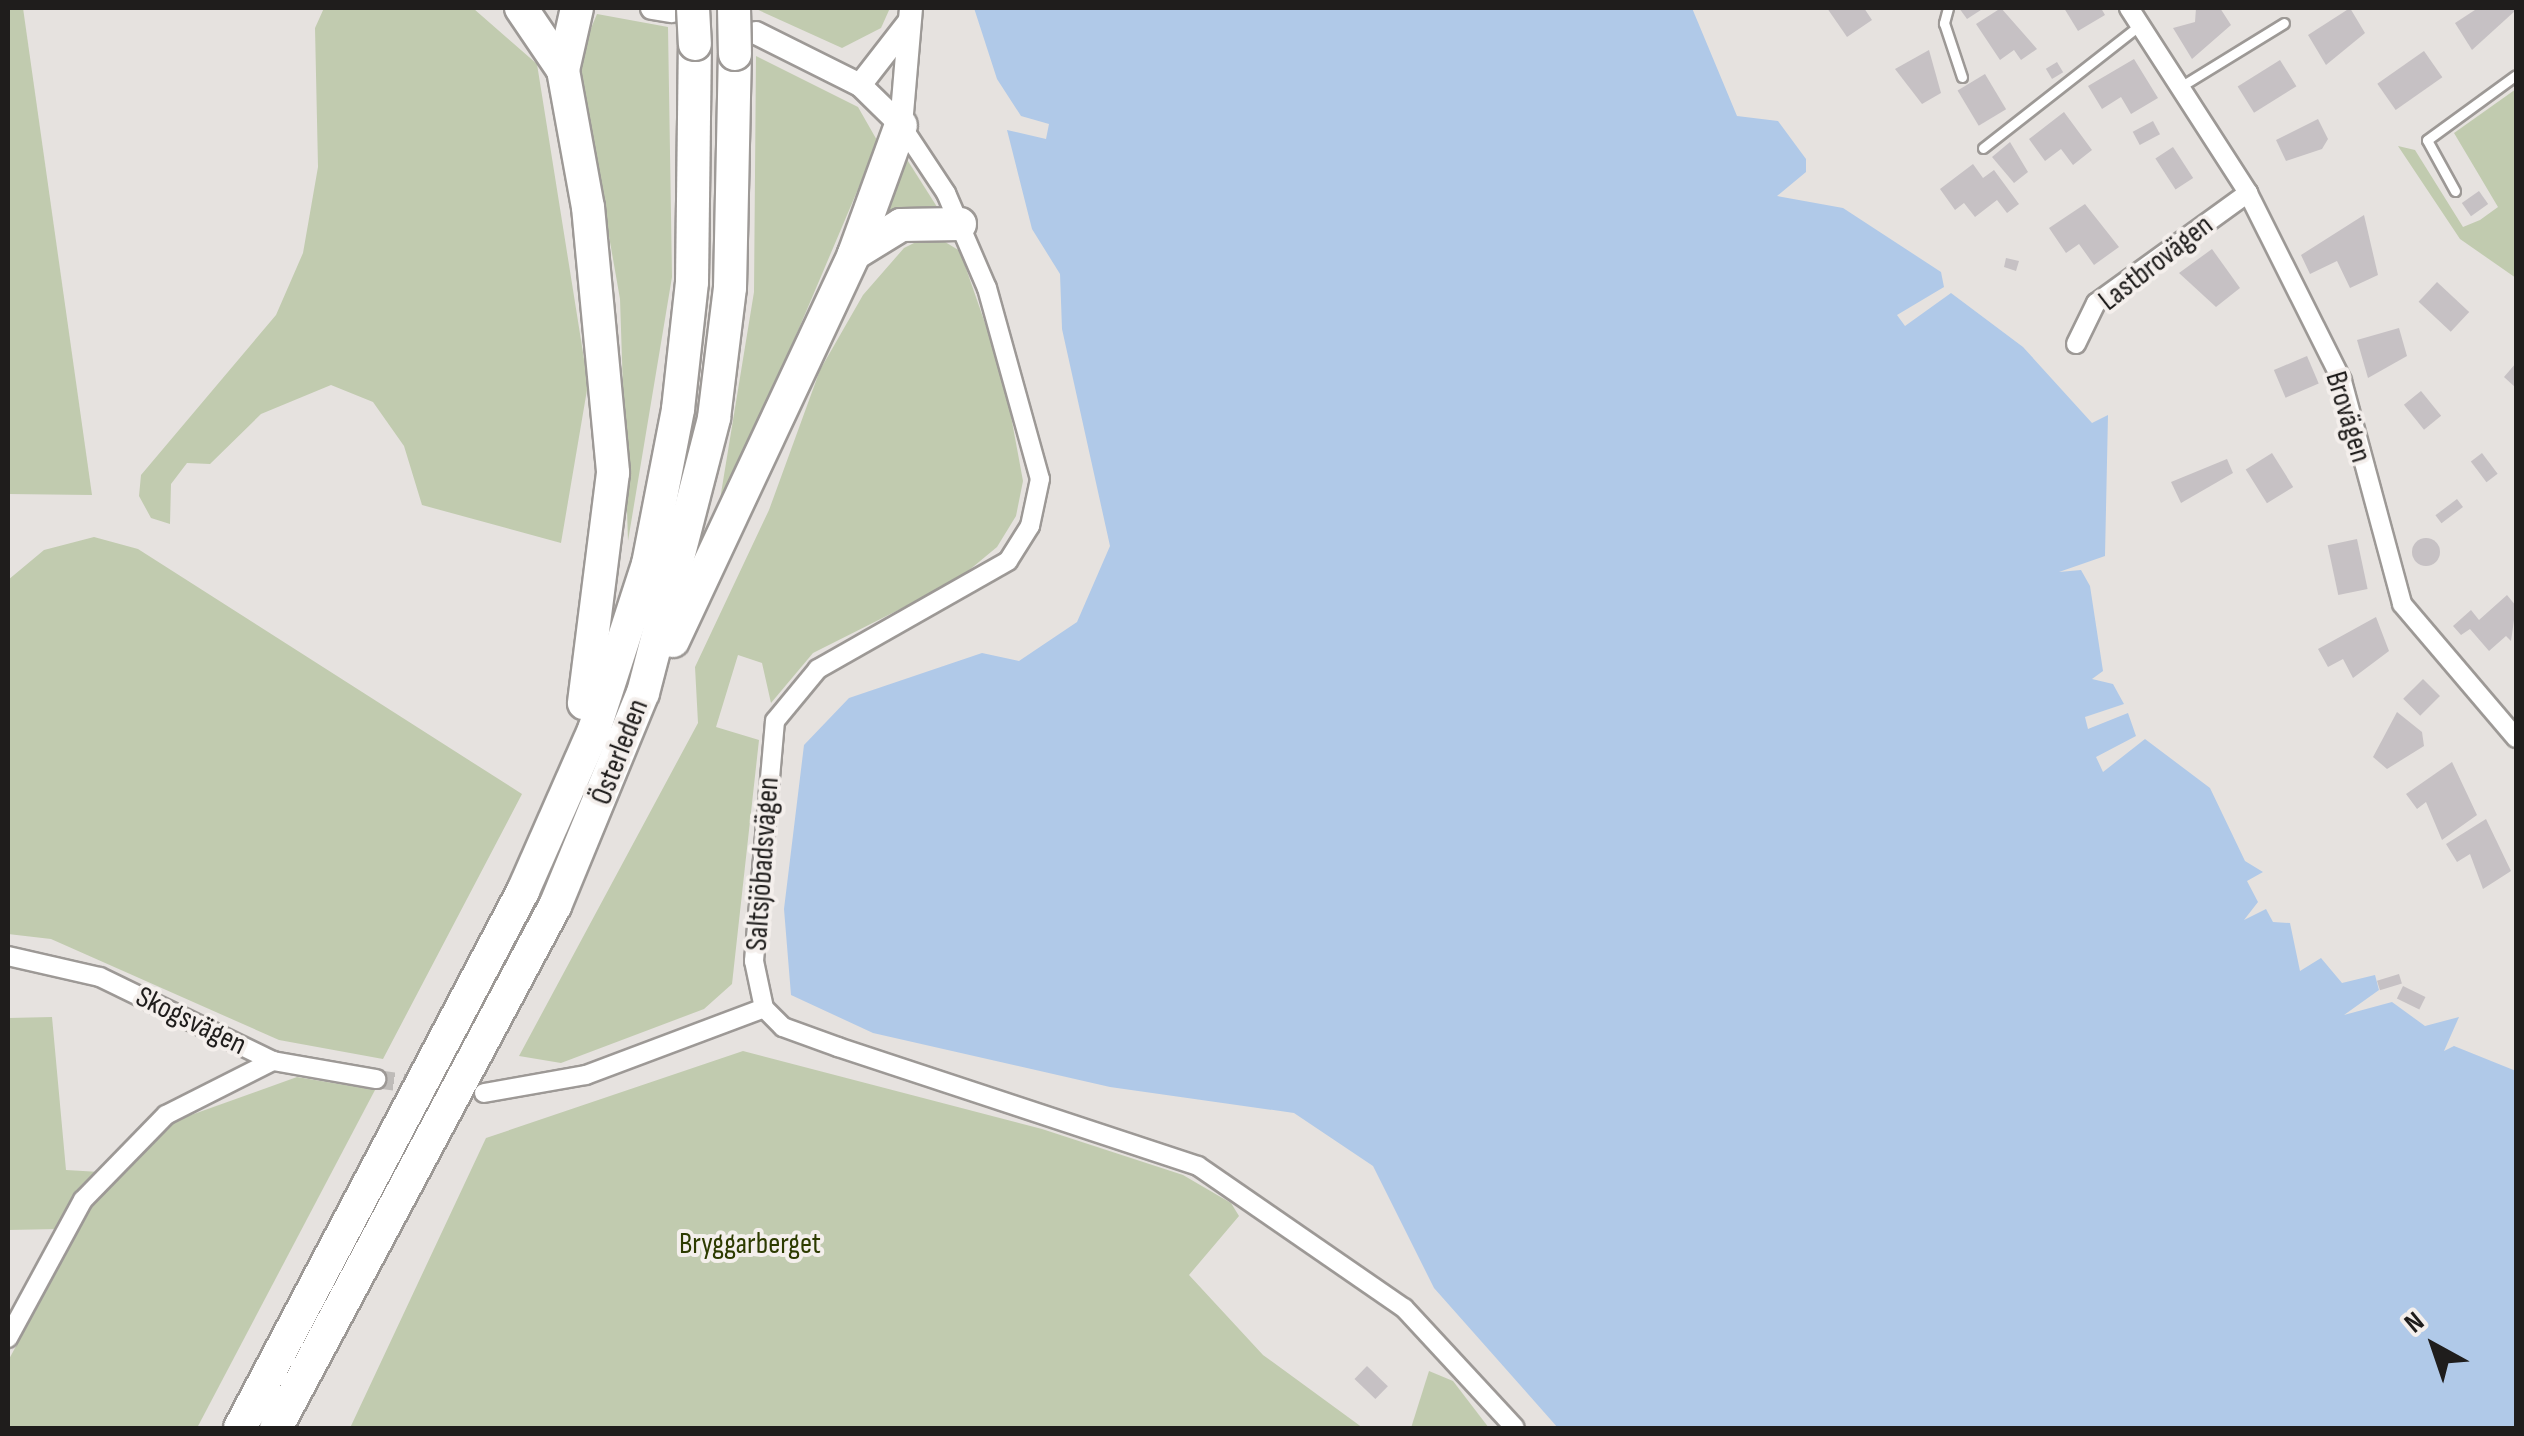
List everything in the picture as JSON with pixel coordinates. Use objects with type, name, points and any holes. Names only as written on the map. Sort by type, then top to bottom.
[{"type":"highway","points":[[521,8],[564,70]]},
{"type":"highway","points":[[558,820],[596,644],[613,473],[588,207],[564,70],[577,8]]},
{"type":"highway","name":"Österleden","points":[[276,1428],[556,906],[643,693],[714,418],[730,288],[746,44],[734,8]]},
{"type":"highway","name":"Österleden","points":[[240,1428],[558,820],[648,564],[678,409],[692,282],[695,44],[672,9]]},
{"type":"highway","points":[[643,693],[730,534],[854,254],[901,125]]},
{"type":"highway","points":[[854,254],[901,225],[960,224]]},
{"type":"street","name":"Brovägen","points":[[2129,8],[2248,193],[2342,381],[2402,604],[2516,738]]},
{"type":"street","points":[[860,85],[910,15]]},
{"type":"street","points":[[901,125],[910,15]]},
{"type":"street","points":[[746,44],[860,85],[901,125]]},
{"type":"street","name":"Saltsjöbadsvägen","points":[[764,1008],[754,961],[775,720],[818,669],[973,588],[1008,561],[1030,526],[1040,479],[1030,430],[960,224],[901,125]]},
{"type":"street","name":"Lastbrovägen","points":[[2076,344],[2096,303],[2248,193]]},
{"type":"street","name":"Skogsvägen","points":[[8,956],[100,977],[273,1061],[376,1079]]},
{"type":"street","points":[[484,1093],[586,1075],[764,1008],[782,1027],[838,1048],[1198,1166],[1404,1308],[1514,1428]]},
{"type":"street","points":[[8,1338],[96,1186],[166,1115],[273,1061]]},
{"type":"lane","points":[[1948,8],[1944,23],[1962,78]]},
{"type":"lane","points":[[2180,87],[2284,22]]},
{"type":"lane","points":[[1983,148],[2140,24]]},
{"type":"lane","points":[[2455,191],[2427,140],[2516,75]]},
{"type":"green space","points":[[8,8],[23,8],[92,495],[8,494]]},
{"type":"green space","points":[[324,8],[474,9],[537,64],[588,384],[561,543],[422,505],[404,446],[373,402],[331,385],[261,414],[210,464],[187,463],[171,484],[170,524],[151,518],[139,496],[141,475],[276,315],[303,253],[318,167],[315,28]]},
{"type":"green space","points":[[754,8],[890,8],[881,28],[842,48]]},
{"type":"green space","points":[[597,14],[668,27],[672,277],[628,541],[620,299],[578,59]]},
{"type":"green space","points":[[756,56],[858,107],[878,142],[716,524],[754,292]]},
{"type":"green space","points":[[2516,89],[2516,278],[2460,239],[2398,146],[2415,150],[2463,227],[2480,220],[2498,207],[2454,133]]},
{"type":"green space","points":[[906,158],[939,210],[877,224]]},
{"type":"green space","points":[[932,234],[960,251],[1004,378],[1023,481],[1016,516],[997,547],[956,581],[813,653],[771,703],[762,663],[738,655],[716,727],[759,740],[732,984],[704,1009],[561,1063],[519,1056],[698,723],[695,667],[769,510],[820,370],[863,295],[904,248]]},
{"type":"green space","points":[[94,537],[138,549],[522,794],[383,1059],[279,1040],[51,939],[8,934],[8,580],[44,550]]},
{"type":"green space","points":[[52,1017],[66,1170],[100,1172],[58,1229],[8,1230],[8,1018]]},
{"type":"green space","name":"Bryggarberget","points":[[743,1051],[1042,1129],[1183,1175],[1231,1203],[1239,1216],[1189,1275],[1263,1355],[1363,1428],[350,1428],[486,1138]]},
{"type":"green space","points":[[297,1077],[375,1090],[197,1428],[8,1428],[8,1361],[91,1207],[177,1120]]},
{"type":"green space","points":[[1429,1371],[1453,1381],[1489,1428],[1411,1428]]},
{"type":"water","points":[[974,8],[1692,8],[1737,116],[1778,121],[1806,159],[1806,172],[1777,196],[1843,208],[1941,272],[1944,287],[1897,315],[1905,326],[1951,293],[2023,347],[2092,423],[2108,415],[2105,556],[2059,572],[2081,570],[2090,586],[2103,671],[2092,679],[2113,684],[2124,704],[2085,717],[2088,729],[2128,713],[2136,736],[2096,757],[2103,772],[2145,739],[2210,788],[2245,861],[2263,872],[2247,881],[2258,902],[2244,920],[2266,909],[2273,922],[2290,923],[2300,971],[2321,958],[2342,983],[2375,975],[2379,990],[2344,1015],[2392,1002],[2425,1026],[2459,1017],[2444,1051],[2454,1046],[2516,1071],[2516,1428],[1558,1428],[1434,1288],[1373,1166],[1294,1113],[1110,1087],[873,1033],[791,995],[784,909],[804,745],[849,698],[982,653],[1019,661],[1077,622],[1110,546],[1062,329],[1060,274],[1032,229],[1007,130],[1046,139],[1049,124],[1021,116],[997,79]]},
{"type":"building","points":[[1827,8],[1864,8],[1872,20],[1847,37]]},
{"type":"building","points":[[1959,8],[1984,8],[1967,19]]},
{"type":"building","points":[[2001,8],[2037,49],[2021,60],[2014,50],[2000,60],[1976,24]]},
{"type":"building","points":[[2064,8],[2101,8],[2105,15],[2078,31]]},
{"type":"building","points":[[2196,8],[2220,8],[2231,25],[2192,59],[2173,28],[2195,22]]},
{"type":"building","points":[[2350,8],[2365,33],[2326,65],[2308,35]]},
{"type":"building","points":[[2478,8],[2516,10],[2472,50],[2455,23]]},
{"type":"building","points":[[1929,50],[1941,93],[1922,104],[1895,69]]},
{"type":"building","points":[[2424,51],[2442,77],[2396,110],[2377,84]]},
{"type":"building","points":[[2134,59],[2158,98],[2131,114],[2121,97],[2102,109],[2088,86]]},
{"type":"building","points":[[2280,60],[2296,86],[2254,113],[2238,86]]},
{"type":"building","points":[[2057,62],[2063,72],[2052,79],[2046,69]]},
{"type":"building","points":[[1985,74],[2006,109],[1979,126],[1958,90]]},
{"type":"building","points":[[2064,112],[2092,150],[2073,165],[2061,149],[2045,161],[2029,139]]},
{"type":"building","points":[[2318,119],[2328,139],[2322,149],[2286,161],[2276,140]]},
{"type":"building","points":[[2153,121],[2160,134],[2140,145],[2133,132]]},
{"type":"building","points":[[2010,142],[2028,172],[2014,183],[1992,157]]},
{"type":"building","points":[[2173,147],[2193,178],[2176,189],[2155,158]]},
{"type":"building","points":[[1973,164],[1983,178],[1994,170],[2019,204],[2007,213],[1997,200],[1975,217],[1964,203],[1955,210],[1940,189]]},
{"type":"building","points":[[2479,191],[2488,204],[2471,216],[2462,203]]},
{"type":"building","points":[[2085,204],[2119,247],[2094,265],[2079,244],[2066,253],[2049,228]]},
{"type":"building","points":[[2364,215],[2378,275],[2350,288],[2337,261],[2310,274],[2301,255]]},
{"type":"building","points":[[2212,249],[2240,288],[2216,307],[2179,273]]},
{"type":"building","points":[[2006,258],[2019,261],[2016,271],[2004,267]]},
{"type":"building","points":[[2437,282],[2469,312],[2451,332],[2419,302]]},
{"type":"building","points":[[2399,328],[2407,356],[2368,378],[2357,340]]},
{"type":"building","points":[[2307,356],[2319,384],[2286,398],[2274,370]]},
{"type":"building","points":[[2516,363],[2516,388],[2504,377]]},
{"type":"building","points":[[2421,391],[2441,416],[2424,430],[2404,405]]},
{"type":"building","points":[[2272,453],[2293,487],[2267,503],[2246,469]]},
{"type":"building","points":[[2482,453],[2498,474],[2486,482],[2471,461]]},
{"type":"building","points":[[2227,459],[2233,473],[2181,503],[2171,482]]},
{"type":"building","points":[[2457,499],[2463,507],[2441,523],[2435,515]]},
{"type":"building","points":[[2426,538],[2436,542],[2440,552],[2436,562],[2426,566],[2416,562],[2412,552],[2416,542]]},
{"type":"building","points":[[2357,539],[2368,589],[2338,595],[2328,545]]},
{"type":"building","points":[[2507,595],[2516,606],[2511,641],[2506,636],[2489,651],[2470,629],[2461,635],[2453,626],[2471,610],[2479,620]]},
{"type":"building","points":[[2376,617],[2389,651],[2353,678],[2343,659],[2328,667],[2318,649]]},
{"type":"building","points":[[2423,679],[2440,696],[2420,716],[2403,699]]},
{"type":"building","points":[[2397,712],[2422,732],[2424,746],[2387,769],[2373,757]]},
{"type":"building","points":[[2452,762],[2477,815],[2442,840],[2426,802],[2417,809],[2406,794]]},
{"type":"building","points":[[2486,819],[2511,871],[2483,889],[2470,854],[2457,862],[2446,844]]},
{"type":"building","points":[[2399,974],[2402,984],[2380,990],[2377,981]]},
{"type":"building","points":[[2403,986],[2425,997],[2419,1010],[2397,999]]},
{"type":"building","points":[[1367,1366],[1388,1386],[1375,1399],[1354,1379]]},
{"type":"tunnel","points":[[376,1079],[463,1091]]}]
